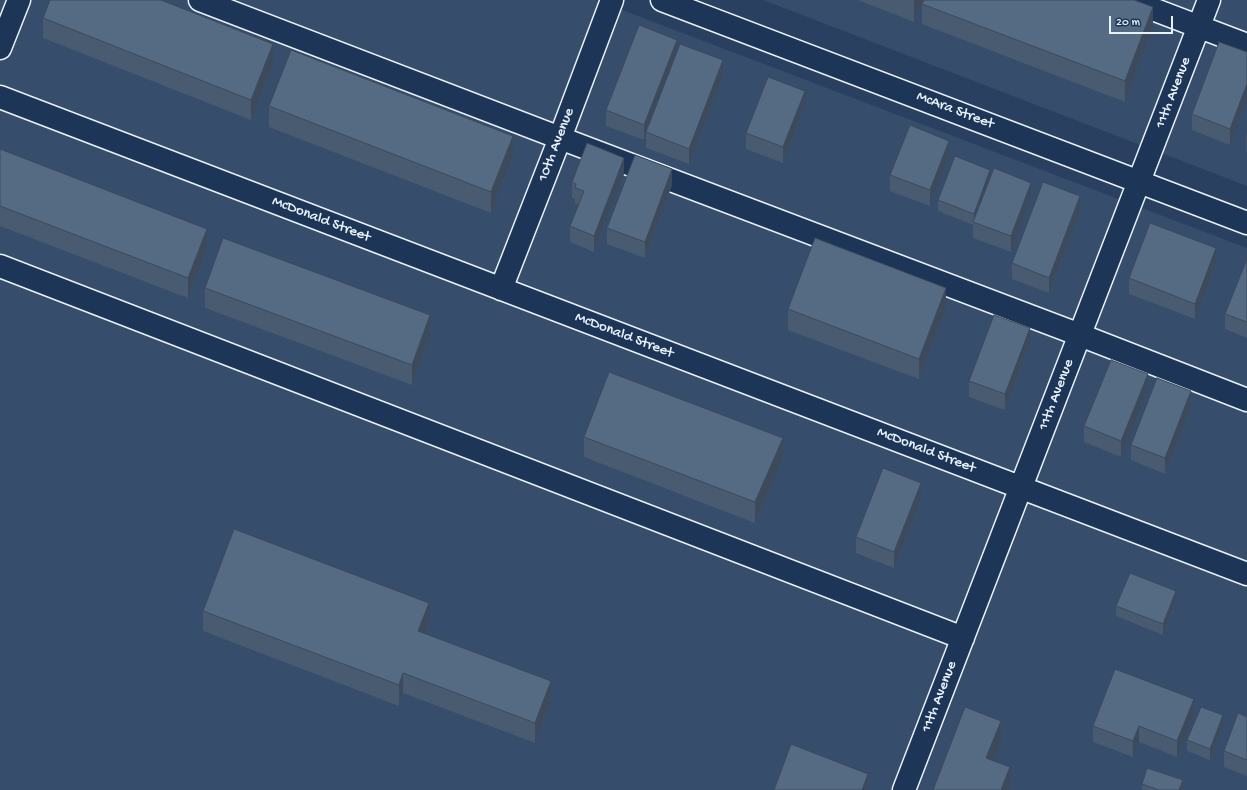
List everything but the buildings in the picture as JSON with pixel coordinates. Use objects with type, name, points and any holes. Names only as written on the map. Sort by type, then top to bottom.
[{"type":"street","points":[[0,48],[19,0]]},
{"type":"street","points":[[200,0],[1247,400]]},
{"type":"street","name":"10th Avenue","points":[[501,289],[612,0]]},
{"type":"street","name":"McAra Street","points":[[662,0],[1247,223]]},
{"type":"street","points":[[1129,0],[1247,45]]},
{"type":"street","name":"11th Avenue","points":[[904,790],[1209,0]]},
{"type":"street","name":"McDonald Street","points":[[0,98],[1247,574]]},
{"type":"street","points":[[0,266],[963,638]]},
{"type":"shaded area","points":[[0,0],[596,0],[1247,248],[1247,790],[0,790]]},
{"type":"shaded area","points":[[763,0],[1247,0],[1247,186]]}]
